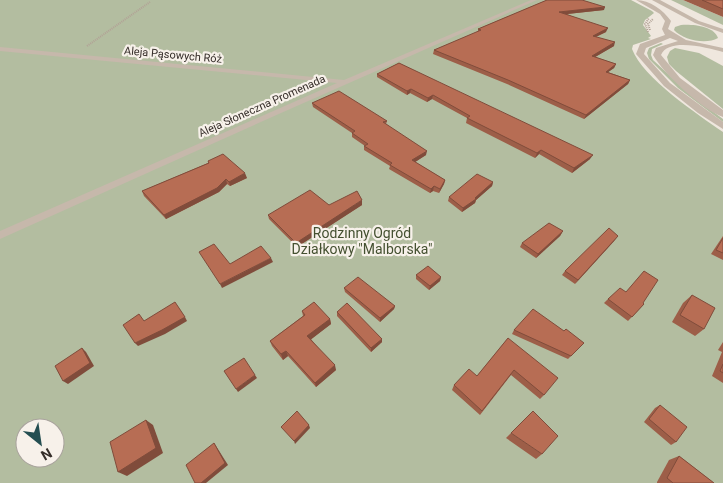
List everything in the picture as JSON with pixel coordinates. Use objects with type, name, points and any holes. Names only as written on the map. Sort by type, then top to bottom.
[{"type":"street","points":[[639,0],[663,14],[668,21],[667,29],[669,35],[641,48],[640,54],[675,90],[723,126]]},
{"type":"street","points":[[655,0],[708,26],[721,30]]},
{"type":"street","points":[[667,29],[677,23],[708,26]]},
{"type":"street","points":[[667,29],[692,43]]},
{"type":"street","points":[[723,50],[706,45],[679,43],[662,48],[657,53],[659,59],[685,86],[723,114]]},
{"type":"street","points":[[706,45],[723,44]]},
{"type":"lane","name":"Aleja Słoneczna Promenada","points":[[0,235],[344,82],[535,0]]},
{"type":"lane","name":"Aleja Pąsowych Róż","points":[[0,49],[344,82]]},
{"type":"path","points":[[73,56],[150,2]]},
{"type":"green space","name":"Rodzinny Ogród Działkowy \"Malborska\"","points":[[0,0],[631,0],[652,11],[654,13],[645,20],[643,25],[651,36],[648,38],[651,39],[633,45],[632,49],[638,60],[647,72],[672,95],[723,132],[723,483],[0,483]]},
{"type":"green space","points":[[671,0],[683,0],[723,17],[723,25]]},
{"type":"green space","points":[[681,25],[707,28],[716,34],[718,38],[707,41],[689,39],[674,30],[675,27]]},
{"type":"green space","points":[[661,43],[663,44],[652,49],[651,55],[653,60],[692,96],[723,119],[723,122],[678,88],[649,59],[647,53],[649,48]]},
{"type":"green space","points":[[675,48],[699,53],[723,66],[723,109],[669,64],[667,57],[670,51]]},
{"type":"building","points":[[547,0],[582,0],[605,7],[559,12],[608,28],[593,36],[615,42],[592,56],[616,64],[606,72],[630,80],[586,115],[508,80],[434,50],[481,30],[478,29]]},
{"type":"building","points":[[702,0],[723,0],[723,9]]},
{"type":"building","points":[[399,63],[593,155],[574,168],[541,150],[537,153],[467,118],[470,116],[433,95],[428,98],[411,89],[407,91],[377,74]]},
{"type":"building","points":[[339,91],[387,121],[383,122],[427,151],[412,160],[445,180],[440,189],[434,186],[431,189],[390,165],[392,163],[364,146],[368,144],[352,133],[355,131],[312,103]]},
{"type":"building","points":[[223,154],[245,173],[229,182],[226,179],[217,188],[164,215],[142,191],[209,163],[208,161]]},
{"type":"building","points":[[477,174],[493,182],[476,199],[463,208],[449,197]]},
{"type":"building","points":[[310,190],[329,205],[357,191],[362,200],[296,243],[268,215]]},
{"type":"building","points":[[549,223],[563,231],[538,254],[522,243]]},
{"type":"building","points":[[609,228],[618,236],[578,280],[565,271]]},
{"type":"building","points":[[723,238],[723,253],[716,250]]},
{"type":"building","points":[[214,244],[230,264],[261,246],[271,258],[220,284],[199,252]]},
{"type":"building","points":[[428,266],[441,277],[430,286],[416,275]]},
{"type":"building","points":[[644,271],[658,280],[644,304],[632,317],[608,299],[620,288],[626,292]]},
{"type":"building","points":[[358,277],[395,306],[380,318],[344,288]]},
{"type":"building","points":[[692,295],[715,308],[704,329],[680,315]]},
{"type":"building","points":[[175,302],[185,317],[135,343],[123,325],[139,314],[144,321]]},
{"type":"building","points":[[314,302],[330,319],[307,336],[335,365],[315,383],[286,351],[281,354],[270,341],[305,315],[302,311]]},
{"type":"building","points":[[347,303],[382,339],[371,348],[337,312]]},
{"type":"building","points":[[533,309],[564,331],[566,329],[584,343],[571,356],[514,330]]},
{"type":"building","points":[[508,338],[558,378],[544,395],[514,370],[482,411],[454,385],[469,369],[477,376]]},
{"type":"building","points":[[82,348],[90,363],[63,381],[55,366]]},
{"type":"building","points":[[244,358],[255,375],[236,389],[224,371]]},
{"type":"building","points":[[660,405],[687,427],[676,442],[649,419]]},
{"type":"building","points":[[297,411],[309,425],[294,441],[281,427]]},
{"type":"building","points":[[533,411],[558,436],[542,454],[511,433]]},
{"type":"building","points":[[146,420],[156,448],[118,472],[110,442]]},
{"type":"building","points":[[214,443],[225,463],[201,483],[195,483],[186,465]]},
{"type":"building","points":[[679,456],[714,483],[673,483],[667,478]]}]
